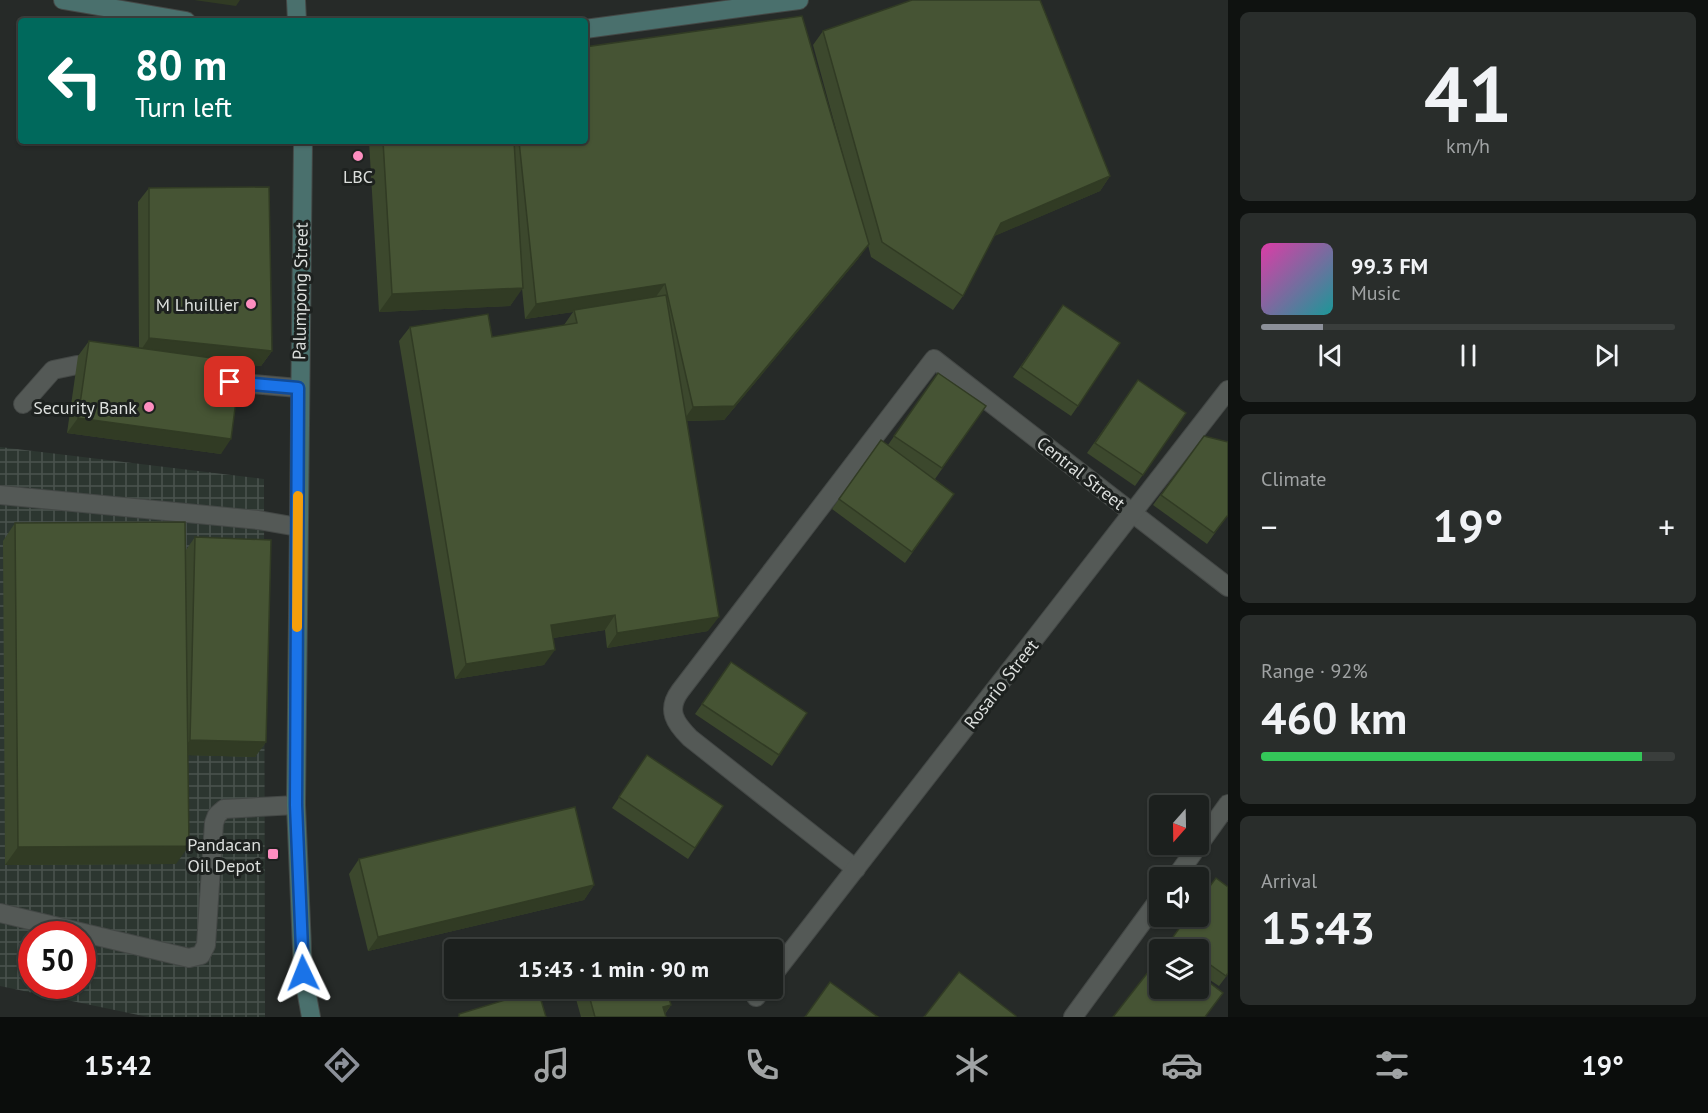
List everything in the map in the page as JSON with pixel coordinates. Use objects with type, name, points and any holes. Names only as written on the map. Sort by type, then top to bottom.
[{"type":"main road","points":[[63,0],[168,18]]},
{"type":"main road","points":[[588,29],[798,0]]},
{"type":"main road","name":"Palumpong Street","points":[[303,144],[298,388],[296,805],[303,973],[311,1017]]},
{"type":"street","name":"Central Street","points":[[856,869],[690,738],[675,721],[673,706],[680,691],[934,359],[1228,587]]},
{"type":"street","points":[[23,404],[53,370],[77,365]]},
{"type":"street","points":[[230,382],[298,388]]},
{"type":"street","name":"Rosario Street","points":[[783,962],[1228,390]]},
{"type":"street","points":[[0,495],[258,520],[298,527]]},
{"type":"street","points":[[1182,867],[1228,804]]},
{"type":"street","points":[[0,913],[189,958],[201,955],[206,945],[214,823],[217,815],[224,809],[296,805]]},
{"type":"street","points":[[1073,1017],[1149,913]]},
{"type":"shaded area","points":[[0,447],[264,479],[265,1017],[148,1017],[62,999],[96,999],[96,921],[18,921],[18,990],[0,986]]},
{"type":"building","points":[[912,0],[1040,0],[1110,176],[1001,223],[963,296],[882,242],[823,31]]},
{"type":"building","points":[[802,16],[869,244],[734,406],[693,407],[665,284],[536,304],[519,144],[588,144],[588,47]]},
{"type":"building","points":[[383,144],[514,144],[523,288],[392,294]]},
{"type":"building","points":[[269,187],[272,351],[149,338],[149,188]]},
{"type":"building","points":[[666,295],[719,617],[617,633],[615,615],[551,625],[555,650],[466,664],[410,327],[488,314],[492,337],[577,323],[574,310]]},
{"type":"building","points":[[1063,305],[1120,343],[1078,406],[1021,367]]},
{"type":"building","name":"Security Bank","points":[[89,341],[241,362],[231,439],[78,418]]},
{"type":"building","points":[[938,373],[986,406],[942,468],[894,436]]},
{"type":"building","points":[[1138,380],[1186,413],[1143,475],[1095,443]]},
{"type":"building","points":[[1204,436],[1228,442],[1228,515],[1214,533],[1161,495]]},
{"type":"building","points":[[881,440],[954,494],[912,552],[839,499]]},
{"type":"building","points":[[185,522],[189,846],[18,847],[15,523]]},
{"type":"building","points":[[195,537],[271,540],[266,742],[190,740]]},
{"type":"building","points":[[731,662],[807,713],[779,755],[702,704]]},
{"type":"building","points":[[647,755],[723,806],[695,848],[619,797]]},
{"type":"building","points":[[575,807],[594,885],[378,937],[359,859]]},
{"type":"building","points":[[1216,878],[1228,887],[1228,973],[1226,976],[1209,964],[1209,939],[1176,939],[1173,937],[1180,927],[1209,927],[1209,887]]},
{"type":"building","points":[[1149,971],[1149,999],[1209,999],[1209,982],[1223,993],[1205,1017],[1113,1017]]},
{"type":"building","points":[[959,972],[1016,1016],[924,1017]]},
{"type":"building","points":[[830,982],[878,1017],[805,1017]]},
{"type":"building","points":[[508,999],[541,999],[546,1017],[459,1017],[459,1014]]},
{"type":"building","points":[[590,999],[669,999],[671,1005],[663,1007],[666,1017],[595,1017]]},
{"type":"slow traffic","points":[[297,627],[298,496]]},
{"type":"place","name":"LBC","points":[[358,156]]},
{"type":"place","name":"M Lhuillier","points":[[251,304]]},
{"type":"place","name":"Security Bank","points":[[149,407]]},
{"type":"place","name":"Pandacan Oil Depot","points":[[273,854]]},
{"type":"route","points":[[230,382],[298,388],[296,805],[303,973]]}]
